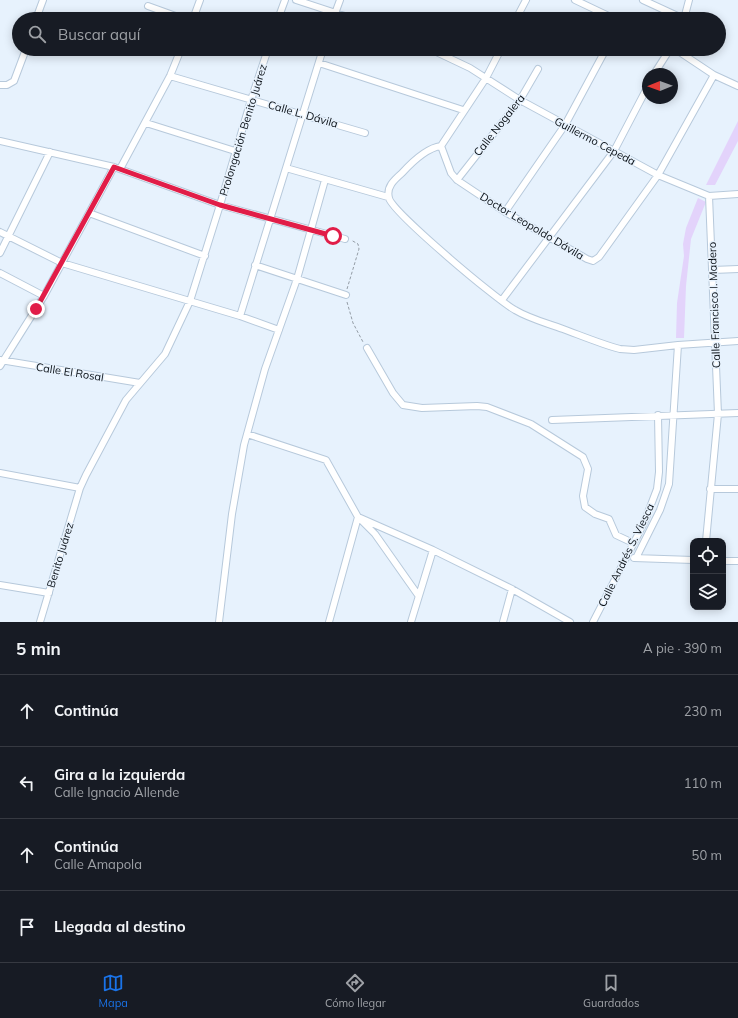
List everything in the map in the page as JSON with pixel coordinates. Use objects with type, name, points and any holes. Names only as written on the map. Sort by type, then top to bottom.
[{"type":"street","points":[[39,12],[43,0]]},
{"type":"street","points":[[196,12],[200,0]]},
{"type":"street","points":[[280,12],[284,0]]},
{"type":"street","points":[[296,0],[335,12],[340,0]]},
{"type":"street","points":[[520,12],[526,0]]},
{"type":"street","points":[[575,0],[600,12]]},
{"type":"street","points":[[643,0],[669,12]]},
{"type":"street","points":[[686,12],[689,0]]},
{"type":"street","points":[[148,6],[165,12]]},
{"type":"street","points":[[0,84],[7,85],[14,81],[23,56]]},
{"type":"street","points":[[1,362],[44,296],[89,213],[146,123],[170,76],[178,56]]},
{"type":"street","name":"Prolongación Benito Juárez","points":[[80,488],[126,400],[165,354],[190,301],[265,56]]},
{"type":"street","points":[[240,316],[322,56]]},
{"type":"street","name":"Guillermo Cepeda","points":[[445,56],[470,68],[520,100],[658,175],[709,196]]},
{"type":"street","points":[[497,56],[486,78],[463,110],[441,146],[430,149],[409,166],[390,186],[388,197],[394,208],[420,232],[513,310],[535,319],[613,347],[634,350],[738,341]]},
{"type":"street","points":[[505,212],[565,125],[602,56]]},
{"type":"street","points":[[658,68],[666,56]]},
{"type":"street","points":[[686,56],[714,75],[738,86]]},
{"type":"street","points":[[319,64],[463,110]]},
{"type":"street","name":"Calle Nogalera","points":[[457,180],[520,100],[538,69]]},
{"type":"street","name":"Doctor Leopoldo Dávila","points":[[441,146],[451,173],[457,180],[505,212],[587,259],[595,260],[599,257],[658,175],[714,75]]},
{"type":"street","name":"Calle L. Dávila","points":[[170,76],[251,100],[303,113],[365,133]]},
{"type":"street","points":[[502,300],[614,151],[642,97]]},
{"type":"street","points":[[146,123],[235,151]]},
{"type":"street","points":[[0,141],[117,168],[220,205],[345,239]]},
{"type":"street","points":[[0,253],[50,152]]},
{"type":"street","points":[[286,168],[388,197]]},
{"type":"street","points":[[220,622],[232,514],[240,463],[247,434],[279,330],[297,279],[325,180]]},
{"type":"street","points":[[709,196],[738,194]]},
{"type":"street","name":"Calle Francisco I. Madero","points":[[706,538],[718,414],[709,196]]},
{"type":"street","points":[[89,213],[204,256]]},
{"type":"street","points":[[0,232],[62,264],[240,316],[279,330]]},
{"type":"street","points":[[255,265],[346,295]]},
{"type":"street","points":[[713,270],[738,269]]},
{"type":"street","points":[[0,273],[44,296]]},
{"type":"street","points":[[636,558],[660,510],[669,484],[678,345]]},
{"type":"street","points":[[367,348],[393,393],[403,405],[422,408],[477,406],[487,408],[531,424],[583,457],[588,469],[583,496],[586,508],[595,514],[609,519],[616,535],[633,543]]},
{"type":"street","name":"Calle El Rosal","points":[[1,362],[140,383]]},
{"type":"street","points":[[552,420],[613,416],[738,413]]},
{"type":"street","name":"Calle Andrés S. Viesca","points":[[593,622],[627,557],[657,489],[659,472],[658,415]]},
{"type":"street","points":[[247,434],[326,460],[358,517],[379,539],[418,595]]},
{"type":"street","points":[[0,473],[80,488]]},
{"type":"street","name":"Benito Juárez","points":[[40,622],[80,488]]},
{"type":"street","points":[[710,489],[738,489]]},
{"type":"street","points":[[358,517],[434,550],[512,589],[570,622]]},
{"type":"street","points":[[329,622],[358,517]]},
{"type":"street","points":[[411,622],[418,595],[434,550]]},
{"type":"street","points":[[627,557],[690,560]]},
{"type":"street","points":[[726,561],[738,561]]},
{"type":"street","points":[[0,585],[48,593]]},
{"type":"street","points":[[503,622],[512,589]]},
{"type":"path","points":[[345,239],[356,242],[359,248],[346,295],[353,323],[367,348]]},
{"type":"shaded area","points":[[738,121],[738,141],[715,185],[706,185]]},
{"type":"shaded area","points":[[698,198],[706,202],[691,239],[686,286],[684,338],[676,338],[677,303],[684,256],[683,244],[686,228]]},
{"type":"route","points":[[36,309],[114,167],[220,205],[333,236]]}]
